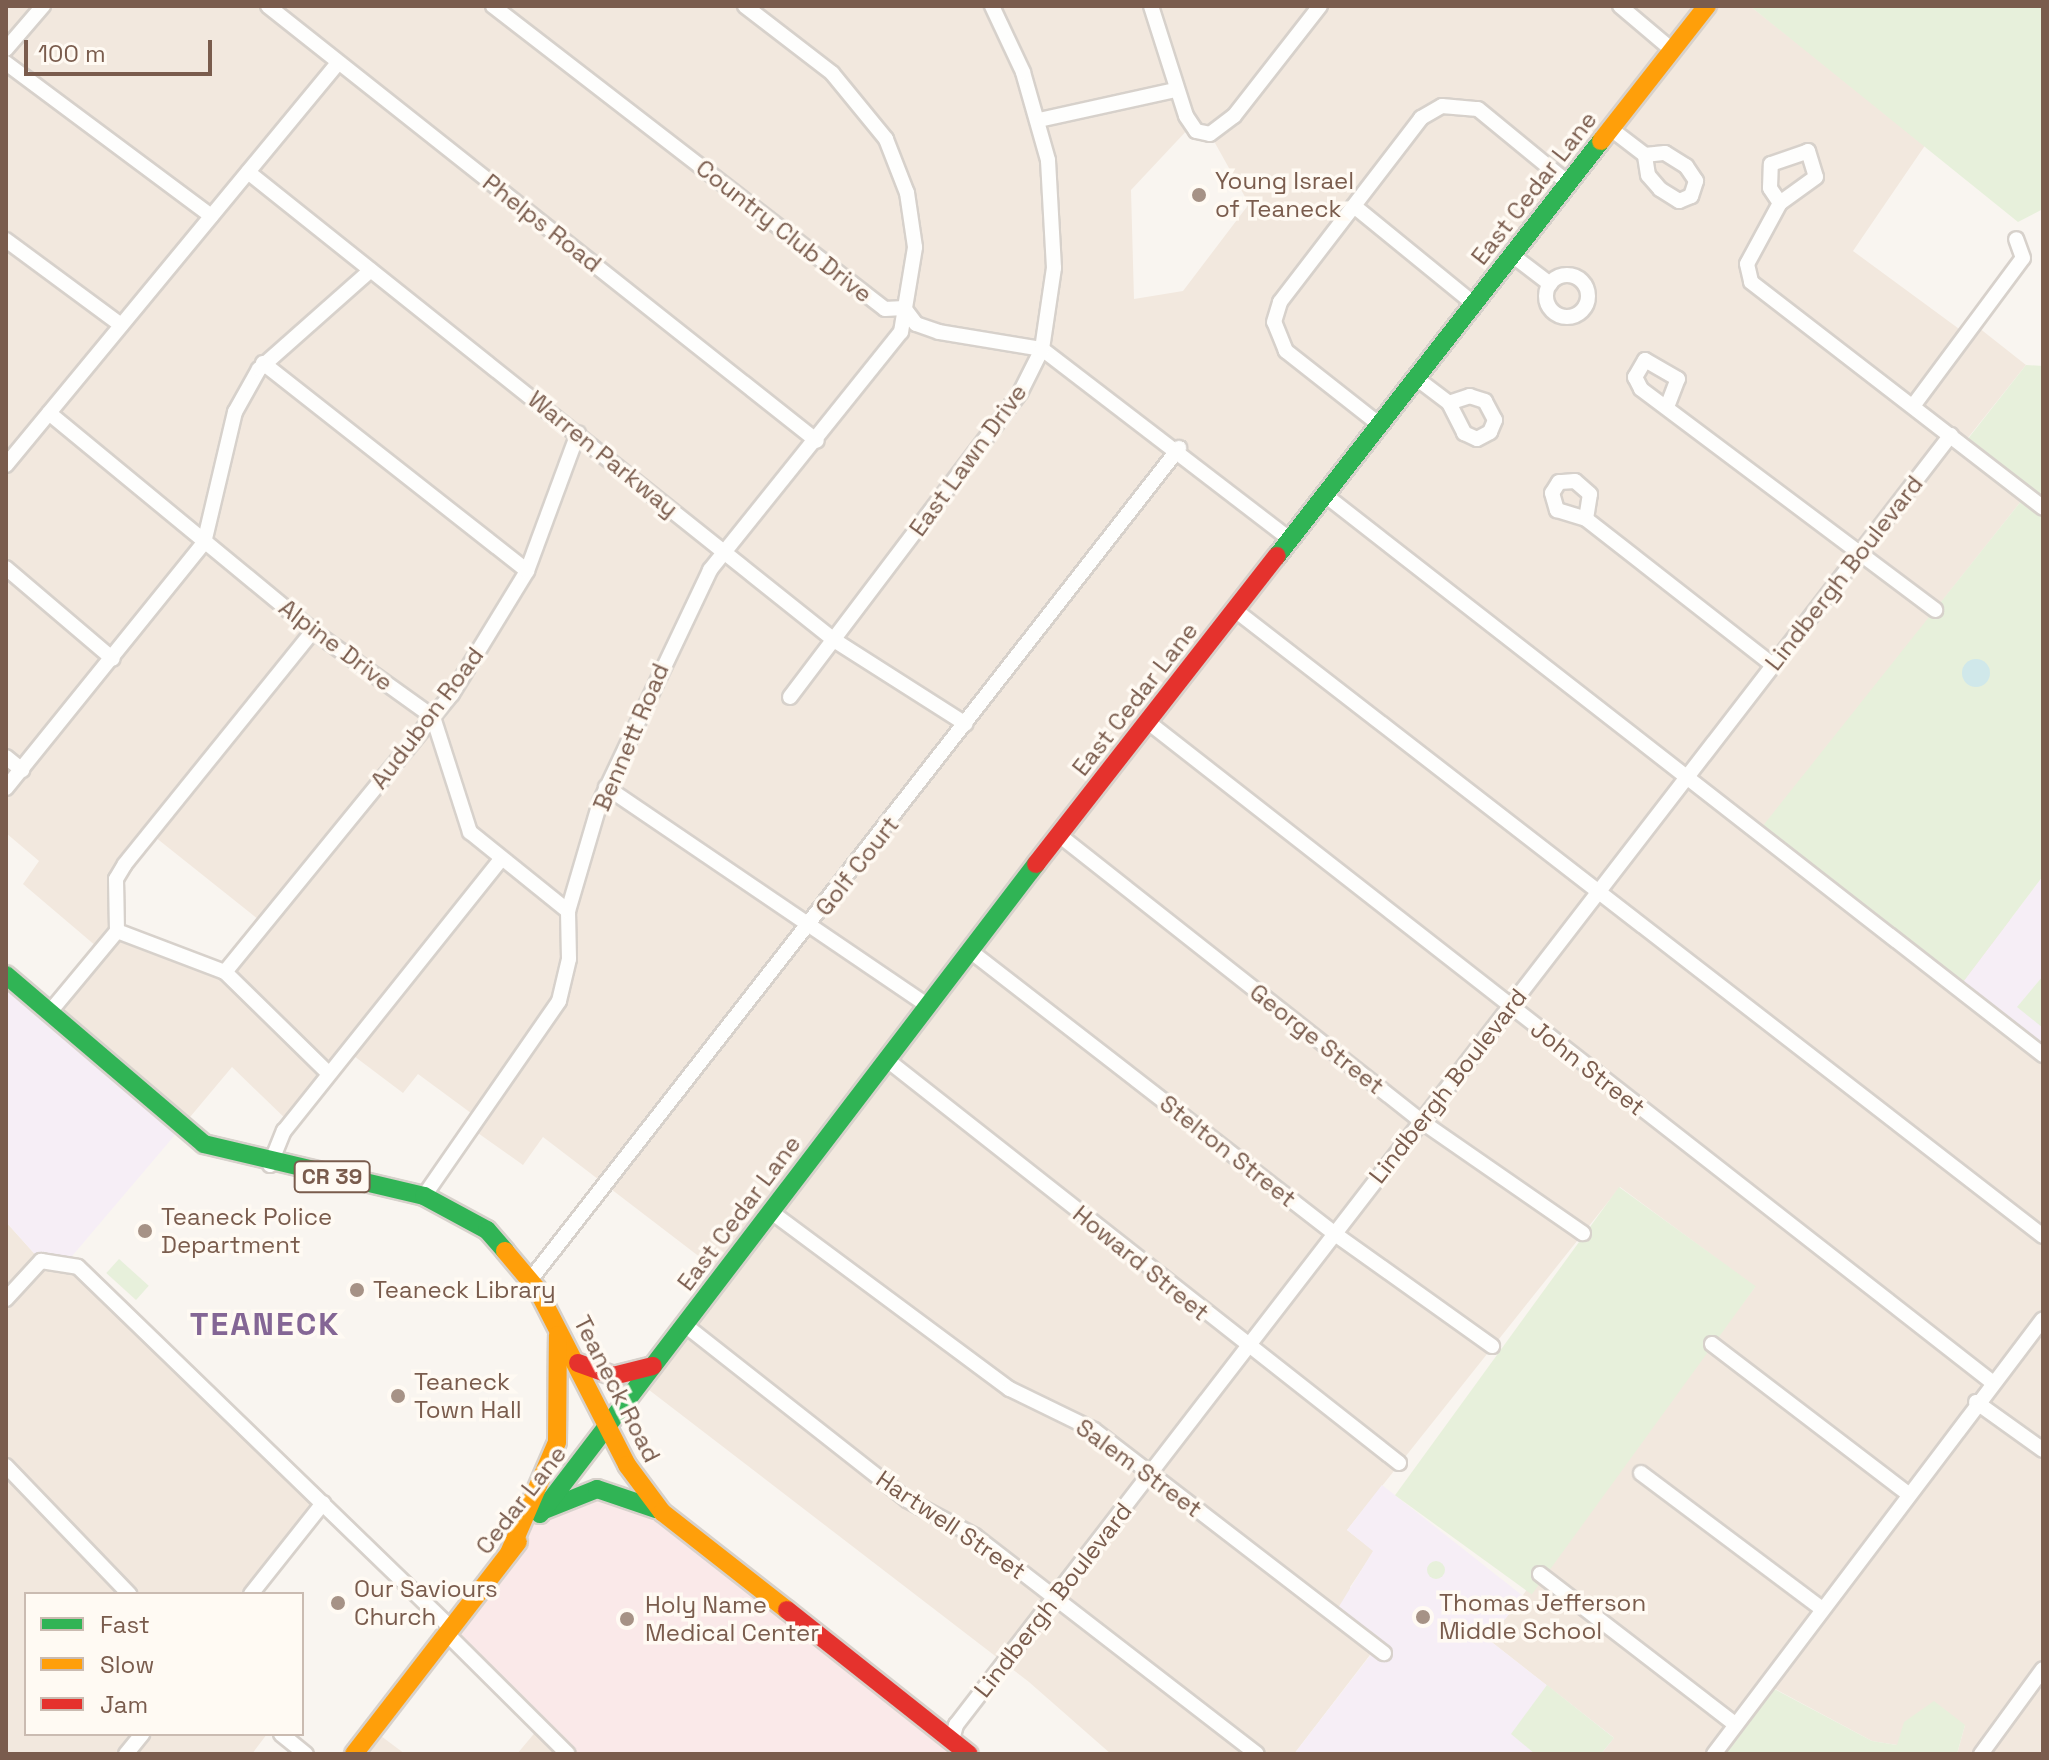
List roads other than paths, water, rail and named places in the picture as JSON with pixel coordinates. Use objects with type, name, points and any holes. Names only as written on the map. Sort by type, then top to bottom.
[{"type":"main road","name":"East Cedar Lane","points":[[608,1427],[969,950],[1707,6]]},
{"type":"main road","name":"Teaneck Road","points":[[8,982],[49,1013],[180,1129],[221,1152],[424,1196],[487,1230],[531,1279],[578,1363],[608,1427],[662,1512],[969,1754]]},
{"type":"main road","points":[[509,1553],[557,1442],[557,1325]]},
{"type":"main road","points":[[578,1363],[613,1376],[653,1366]]},
{"type":"main road","name":"Cedar Lane","points":[[354,1754],[608,1427]]},
{"type":"main road","points":[[542,1511],[597,1489],[662,1512]]},
{"type":"street","points":[[6,49],[43,6]]},
{"type":"street","name":"Phelps Road","points":[[268,6],[817,441]]},
{"type":"street","name":"Country Club Drive","points":[[493,6],[885,309],[904,308],[916,324],[939,332],[1042,349],[1179,448],[1290,539]]},
{"type":"street","name":"Bennett Road","points":[[424,1196],[548,1022],[566,982],[568,911],[606,787],[722,550],[817,441],[890,350],[904,308],[914,266],[913,222],[886,139],[842,82],[766,12],[745,6]]},
{"type":"street","name":"East Lawn Drive","points":[[790,697],[1020,393],[1042,349],[1055,235],[1039,120],[992,6]]},
{"type":"street","points":[[1151,6],[1176,90],[1196,131],[1219,129],[1320,6]]},
{"type":"street","points":[[1620,6],[1672,50]]},
{"type":"street","points":[[6,63],[211,216]]},
{"type":"street","points":[[6,465],[338,63]]},
{"type":"street","points":[[1039,120],[1176,90]]},
{"type":"street","points":[[1380,425],[1286,351],[1274,322],[1280,302],[1421,118],[1454,104],[1487,115],[1568,183]]},
{"type":"street","points":[[1611,129],[1645,155]]},
{"type":"street","name":"Warren Parkway","points":[[248,172],[834,640],[966,724]]},
{"type":"street","points":[[1780,203],[1747,264],[1751,282],[2043,508]]},
{"type":"street","points":[[1354,206],[1474,304]]},
{"type":"street","points":[[1913,406],[2023,258],[2016,239]]},
{"type":"street","points":[[6,240],[121,325]]},
{"type":"street","points":[[1512,255],[1550,284]]},
{"type":"street","points":[[6,788],[204,543],[235,412],[263,363],[371,270]]},
{"type":"street","points":[[263,363],[527,571]]},
{"type":"street","points":[[1416,378],[1449,403]]},
{"type":"street","points":[[1667,407],[1935,610]]},
{"type":"street","name":"Alpine Drive","points":[[49,413],[313,631],[433,717]]},
{"type":"street","name":"Audubon Road","points":[[225,972],[433,717],[527,571],[578,433]]},
{"type":"street","name":"Lindbergh Boulevard","points":[[952,1740],[956,1725],[1951,435]]},
{"type":"street","name":"Golf Court","points":[[531,1279],[809,929],[1179,448]]},
{"type":"street","points":[[1325,495],[1685,780],[2043,1055]]},
{"type":"street","points":[[1586,519],[1773,665]]},
{"type":"street","points":[[6,568],[113,659]]},
{"type":"street","points":[[1235,610],[2043,1236]]},
{"type":"street","points":[[49,1013],[117,931],[116,879],[125,864],[313,631]]},
{"type":"street","points":[[433,717],[464,820],[500,860],[568,911]]},
{"type":"street","name":"John Street","points":[[1148,722],[1992,1382]]},
{"type":"street","points":[[6,757],[22,770]]},
{"type":"street","points":[[606,787],[809,929],[927,1005]]},
{"type":"street","name":"George Street","points":[[1059,835],[1421,1121],[1583,1233]]},
{"type":"street","points":[[270,1165],[276,1140],[500,860]]},
{"type":"street","points":[[117,931],[225,972],[328,1073]]},
{"type":"street","name":"Stelton Street","points":[[969,950],[1335,1234],[1492,1346]]},
{"type":"street","name":"Howard Street","points":[[886,1059],[1247,1347],[1399,1463]]},
{"type":"street","name":"Salem Street","points":[[770,1211],[1010,1389],[1094,1430],[1384,1653]]},
{"type":"street","points":[[6,1299],[34,1265],[53,1259],[85,1273],[323,1503],[568,1754]]},
{"type":"street","points":[[1714,1754],[1907,1493],[2043,1319]]},
{"type":"street","name":"Hartwell Street","points":[[685,1325],[907,1500],[975,1536],[1257,1754]]},
{"type":"street","points":[[1712,1344],[1907,1493]]},
{"type":"street","points":[[1976,1402],[2043,1450]]},
{"type":"street","points":[[6,1466],[127,1592]]},
{"type":"street","points":[[1641,1473],[1822,1609]]},
{"type":"street","points":[[253,1592],[323,1503]]},
{"type":"street","points":[[1540,1574],[1735,1724]]},
{"type":"street","points":[[1981,1754],[2043,1669]]},
{"type":"street","points":[[126,1754],[140,1736]]},
{"type":"street","points":[[284,1736],[306,1754]]},
{"type":"water","points":[[1976,659],[1986,663],[1990,673],[1986,683],[1976,687],[1966,683],[1962,673],[1966,663]]},
{"type":"place","name":"Young Israel of Teaneck","points":[[1199,195]]},
{"type":"place","name":"Teaneck Police Department","points":[[145,1231]]},
{"type":"place","name":"Teaneck Library","points":[[357,1290]]},
{"type":"place","name":"Teaneck Town Hall","points":[[398,1396]]},
{"type":"place","name":"Our Saviours Church","points":[[338,1603]]},
{"type":"place","name":"Thomas Jefferson Middle School","points":[[1423,1617]]},
{"type":"place","name":"Holy Name Medical Center","points":[[627,1619]]},
{"type":"district","name":"TEANECK","points":[[265,1324]]}]
